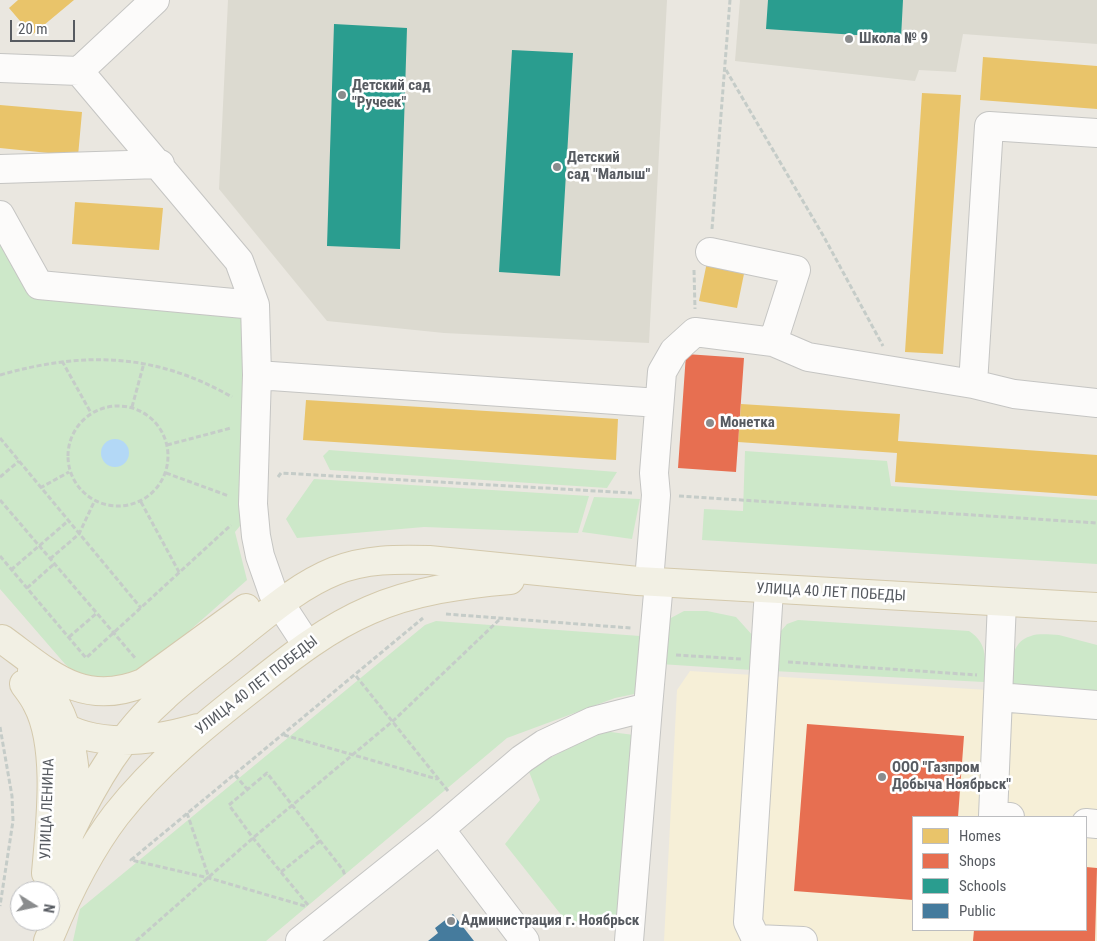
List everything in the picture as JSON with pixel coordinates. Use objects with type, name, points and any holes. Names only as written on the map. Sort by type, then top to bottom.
[{"type":"main road","name":"УЛИЦА 40 ЛЕТ ПОБЕДЫ","points":[[276,598],[335,571],[371,562],[399,559],[565,575],[769,590],[1097,607]]},
{"type":"main road","name":"УЛИЦА 40 ЛЕТ ПОБЕДЫ","points":[[48,941],[75,880],[115,816],[164,762],[202,727],[307,645],[370,609],[400,599],[492,581],[565,575]]},
{"type":"main road","points":[[1,642],[61,682],[83,690],[109,693],[126,690],[143,683],[238,613],[276,598]]},
{"type":"main road","points":[[70,832],[95,784],[125,740],[164,697],[276,598]]},
{"type":"main road","name":"УЛИЦА ЛЕНИНА","points":[[1,642],[38,705],[49,746],[51,771],[45,881]]},
{"type":"main road","name":"УЛИЦА ЛЕНИНА","points":[[1,642],[50,692],[64,717],[67,730],[73,760],[75,793],[70,832],[54,881]]},
{"type":"main road","points":[[38,705],[53,720],[67,730],[91,737],[125,740],[170,736],[202,727]]},
{"type":"lane","points":[[0,68],[79,71],[155,0]]},
{"type":"lane","points":[[79,71],[160,164],[239,261],[255,305],[257,375],[253,504],[260,556],[276,598],[307,645]]},
{"type":"lane","points":[[973,384],[989,126],[1097,133]]},
{"type":"lane","points":[[0,169],[160,164]]},
{"type":"lane","points":[[0,215],[39,285],[255,305]]},
{"type":"lane","points":[[710,252],[796,270],[772,342]]},
{"type":"lane","points":[[628,941],[653,641],[656,494],[654,473],[659,402],[662,372],[674,351],[695,332],[772,342],[808,356],[973,384],[1014,394],[1097,403]]},
{"type":"lane","points":[[257,375],[659,402]]},
{"type":"lane","points":[[769,590],[748,922],[756,939],[803,941]]},
{"type":"lane","points":[[993,816],[1002,602]]},
{"type":"lane","points":[[998,686],[1097,705]]},
{"type":"lane","points":[[300,941],[440,829],[522,759],[544,744],[593,721],[648,707]]},
{"type":"lane","points":[[440,829],[526,941]]},
{"type":"path","points":[[695,332],[694,264],[710,252],[726,70],[730,0]]},
{"type":"path","points":[[726,70],[824,237],[896,370]]},
{"type":"path","points":[[0,375],[62,361],[110,358],[144,363],[211,385],[256,417]]},
{"type":"path","points":[[62,361],[91,413]]},
{"type":"path","points":[[132,407],[144,363]]},
{"type":"path","points":[[118,405],[132,407],[154,421],[162,432],[167,445],[169,459],[166,473],[152,495],[141,502],[121,507],[108,506],[94,501],[84,494],[70,472],[67,456],[70,439],[79,424],[91,413],[118,405]]},
{"type":"path","points":[[167,445],[256,417]]},
{"type":"path","points":[[0,438],[141,608]]},
{"type":"path","points":[[0,477],[19,461]]},
{"type":"path","points":[[40,488],[70,472]]},
{"type":"path","points":[[0,556],[86,658],[253,504],[166,473]]},
{"type":"path","points":[[0,500],[140,664]]},
{"type":"path","points":[[50,559],[79,534],[94,501]]},
{"type":"path","points":[[141,502],[179,572]]},
{"type":"path","points":[[11,570],[68,521]]},
{"type":"path","points":[[27,588],[54,564]]},
{"type":"path","points":[[69,637],[97,613]]},
{"type":"path","points":[[439,614],[500,619],[653,641],[765,661],[998,686]]},
{"type":"path","points":[[352,900],[343,870],[266,773],[229,805],[252,838],[310,908],[209,878],[131,860],[356,676],[427,615]]},
{"type":"path","points":[[136,941],[252,838],[294,806],[393,721],[500,619]]},
{"type":"path","points":[[356,676],[463,809]]},
{"type":"path","points":[[0,727],[12,796],[13,821],[0,906]]},
{"type":"path","points":[[284,735],[355,754],[438,780]]},
{"type":"path","points":[[235,775],[247,790]]},
{"type":"path","points":[[187,813],[209,878]]},
{"type":"path","points":[[281,872],[320,841]]},
{"type":"shaded area","points":[[228,0],[667,0],[649,343],[444,333],[327,321],[219,189]]},
{"type":"shaded area","name":"Школа № 9","points":[[740,0],[1097,0],[1097,44],[963,34],[956,72],[919,70],[915,81],[735,61]]},
{"type":"shaded area","points":[[690,671],[1097,697],[1097,941],[664,941],[677,690]]},
{"type":"green space","points":[[0,232],[35,292],[232,306],[249,330],[249,515],[235,532],[247,580],[138,676],[111,683],[81,678],[65,664],[0,589]]},
{"type":"green space","points":[[329,450],[617,472],[607,488],[330,470],[323,456]]},
{"type":"green space","points":[[745,451],[887,461],[891,486],[1097,500],[1097,564],[702,540],[704,509],[743,511]]},
{"type":"green space","points":[[314,479],[589,496],[578,533],[424,527],[297,538],[286,519]]},
{"type":"green space","points":[[594,497],[640,499],[632,539],[582,532]]},
{"type":"green space","points":[[684,611],[707,611],[736,617],[754,637],[752,670],[660,664],[669,619]]},
{"type":"green space","points":[[798,620],[969,631],[983,647],[985,660],[984,682],[773,671],[774,639],[787,624]]},
{"type":"green space","points":[[436,621],[640,636],[646,653],[644,692],[615,698],[507,738],[266,941],[73,941],[80,909],[425,625]]},
{"type":"green space","points":[[1034,635],[1059,635],[1097,645],[1097,691],[1009,687],[1012,657],[1019,644],[1024,639]]},
{"type":"green space","points":[[603,731],[634,735],[619,919],[613,923],[566,921],[505,844],[540,800],[528,769]]},
{"type":"water","points":[[115,439],[125,443],[129,453],[125,463],[115,467],[105,463],[101,453],[105,443]]},
{"type":"building: Homes","points":[[18,0],[74,0],[32,35],[9,8]]},
{"type":"building: Homes","points":[[983,57],[1097,66],[1097,109],[980,100]]},
{"type":"building: Homes","points":[[922,93],[961,95],[943,354],[905,352]]},
{"type":"building: Homes","points":[[0,105],[82,112],[78,156],[0,148]]},
{"type":"building: Homes","points":[[75,202],[163,208],[159,250],[72,244]]},
{"type":"building: Homes","points":[[707,262],[745,269],[737,308],[699,301]]},
{"type":"building: Homes","points":[[306,400],[618,419],[616,460],[303,440]]},
{"type":"building: Homes","points":[[741,404],[900,414],[898,441],[1097,455],[1097,496],[895,482],[897,453],[738,442]]},
{"type":"building: Shops","name":"Монетка","points":[[686,354],[744,358],[736,472],[678,468]]},
{"type":"building: Shops","name":"ООО \"Газпром Добыча Ноябрьск\"","points":[[807,724],[964,736],[958,816],[912,816],[912,900],[794,891]]},
{"type":"building: Shops","points":[[1087,867],[1097,868],[1095,941],[973,941],[974,931],[1087,931]]},
{"type":"building: Schools","points":[[768,0],[903,0],[901,38],[766,29]]},
{"type":"building: Schools","points":[[334,24],[407,28],[400,249],[327,246]]},
{"type":"building: Schools","points":[[512,50],[573,53],[560,276],[499,272]]},
{"type":"building: Public","name":"Администрация г. Ноябрьск","points":[[453,914],[474,941],[428,941],[438,933],[435,928]]},
{"type":"place","name":"Школа № 9","points":[[849,39]]},
{"type":"place","name":"Детский сад \"Ручеек\"","points":[[342,95]]},
{"type":"place","name":"Детский сад \"Малыш\"","points":[[557,167]]},
{"type":"place","name":"Монетка","points":[[710,423]]},
{"type":"place","name":"ООО \"Газпром Добыча Ноябрьск\"","points":[[882,777]]},
{"type":"place","name":"Администрация г. Ноябрьск","points":[[451,921]]}]
